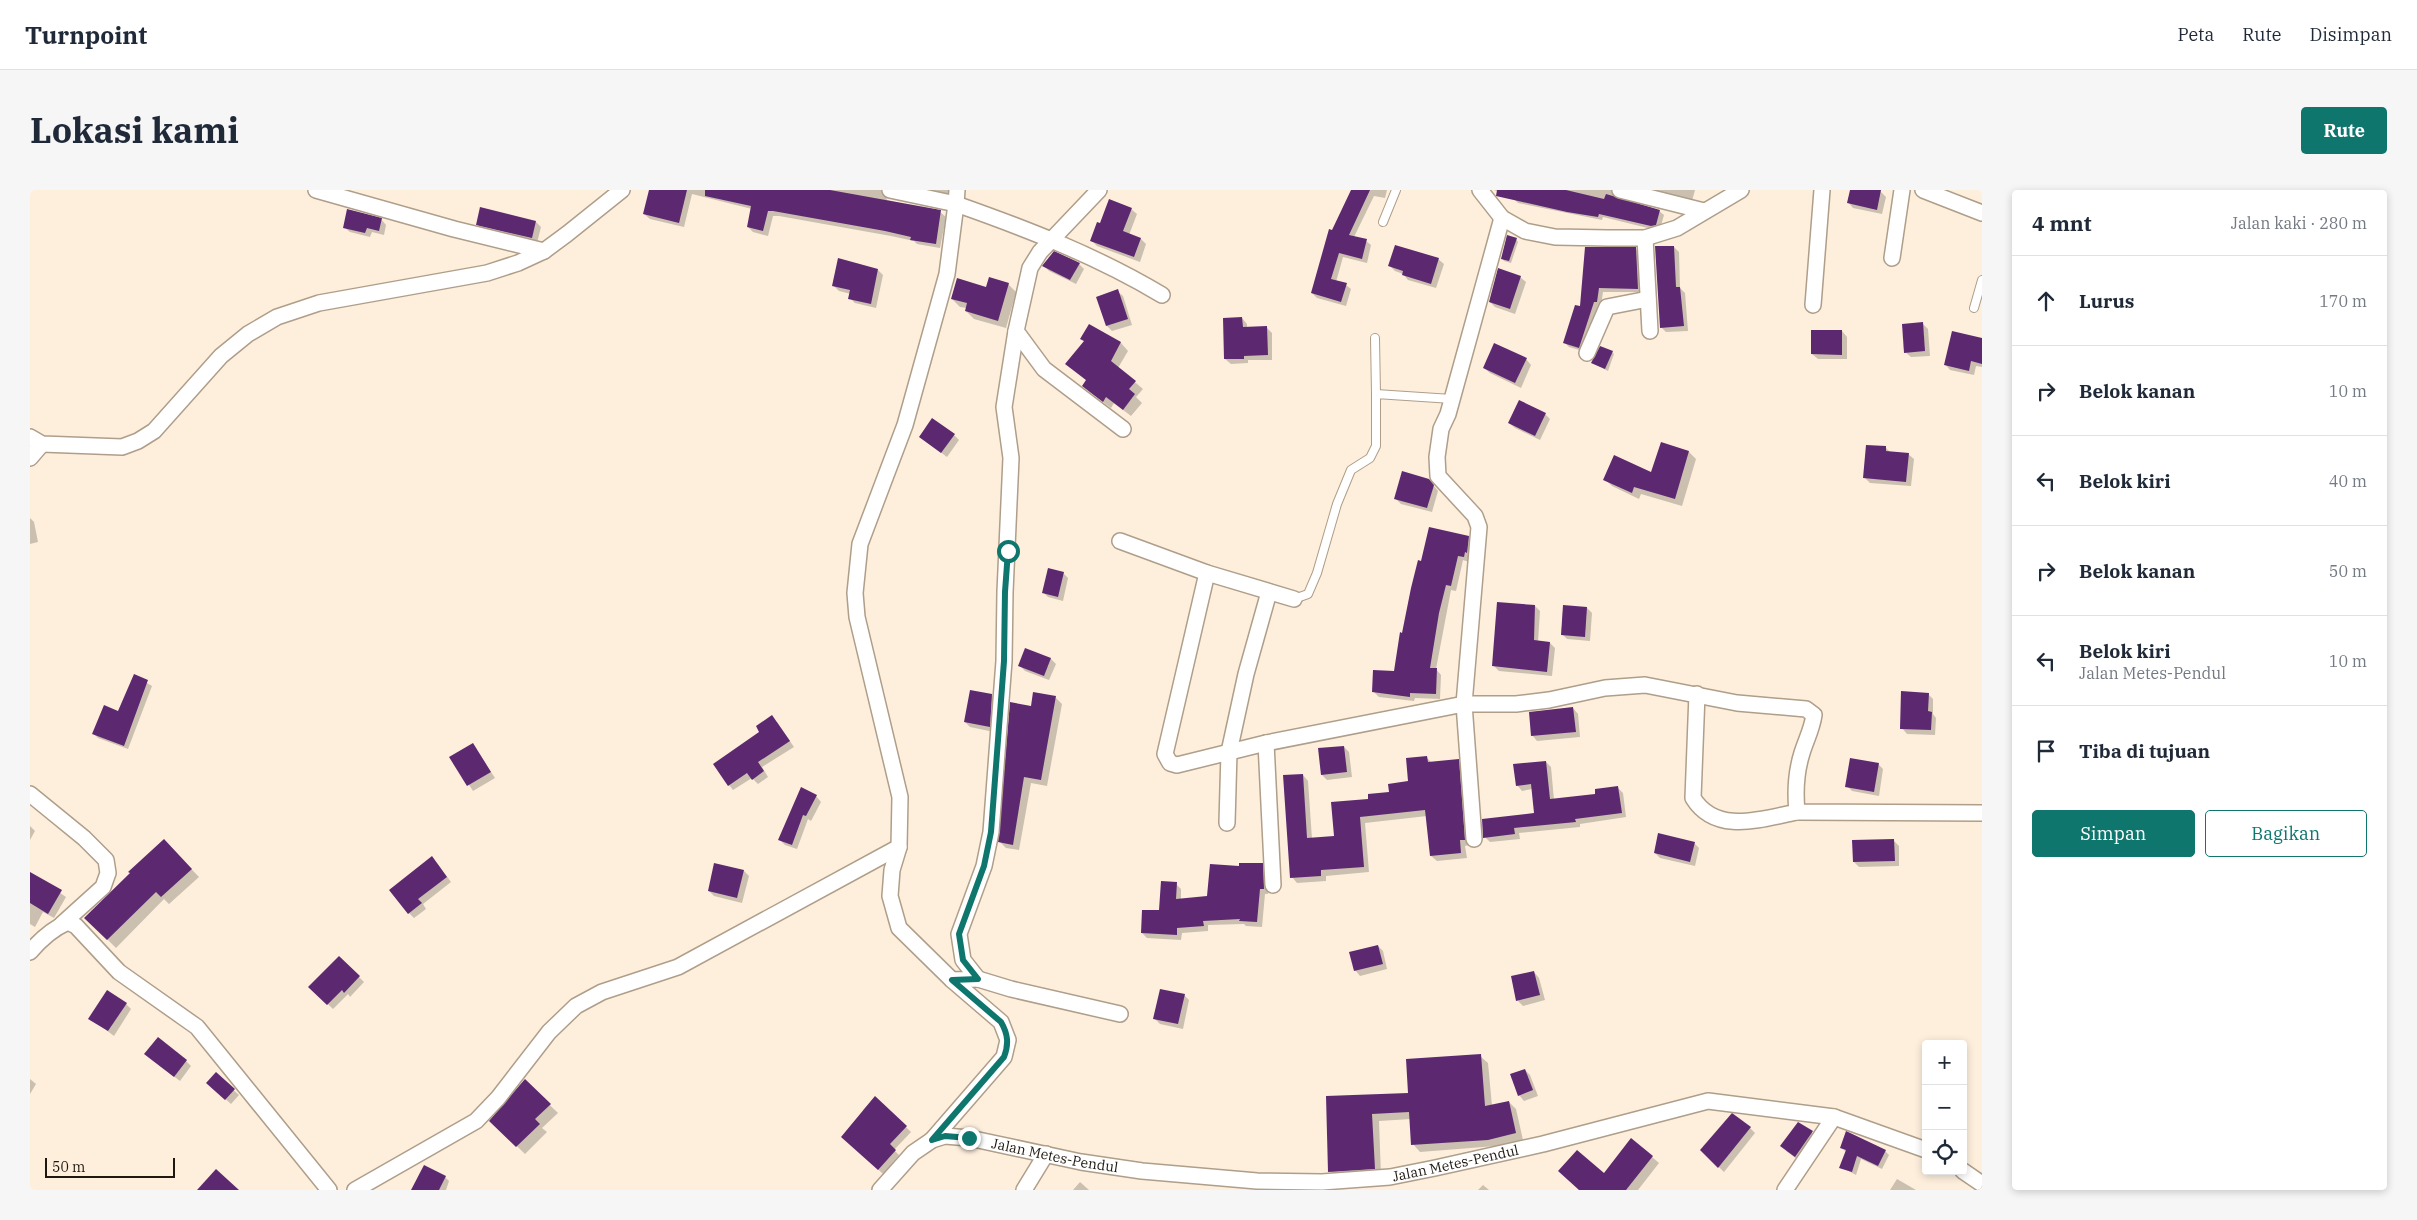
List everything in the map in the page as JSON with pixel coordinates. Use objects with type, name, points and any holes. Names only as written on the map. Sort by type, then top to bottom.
[{"type":"street","points":[[316,190],[454,229],[544,251]]},
{"type":"street","points":[[30,458],[36,441],[122,447],[138,440],[154,431],[221,356],[248,334],[277,317],[319,303],[487,272],[518,263],[544,251],[622,190]]},
{"type":"street","points":[[890,190],[957,197],[1105,263],[1162,294]]},
{"type":"street","points":[[978,979],[963,960],[959,934],[984,866],[991,832],[1004,661],[1005,592],[1011,468],[1004,407],[1016,331],[1030,268],[1040,252],[1099,190]]},
{"type":"street","points":[[1480,190],[1502,218],[1525,231],[1555,237],[1645,238],[1677,228],[1741,190]]},
{"type":"street","points":[[1620,190],[1636,192],[1704,211]]},
{"type":"street","points":[[1812,305],[1822,190]]},
{"type":"street","points":[[1892,258],[1902,190]]},
{"type":"street","points":[[1923,190],[1982,213]]},
{"type":"street","points":[[932,1140],[1004,1057],[1007,1048],[1006,1030],[1001,1022],[952,980],[899,928],[890,896],[892,870],[899,847],[900,797],[857,617],[854,592],[856,566],[867,521],[905,425],[947,274],[957,197]]},
{"type":"street","points":[[1474,839],[1464,704],[1479,527],[1475,516],[1438,476],[1437,457],[1441,429],[1452,399],[1502,218]]},
{"type":"street","points":[[1645,238],[1650,331]]},
{"type":"street","points":[[1587,353],[1607,306],[1648,299]]},
{"type":"street","points":[[1016,331],[1044,369],[1123,430]]},
{"type":"street","points":[[1120,541],[1207,573],[1294,600]]},
{"type":"street","points":[[1207,573],[1165,754],[1170,763],[1178,765],[1266,742],[1464,704],[1516,704],[1549,700],[1605,688],[1645,685],[1738,703],[1806,710],[1814,715],[1812,730],[1802,753],[1795,789],[1796,812]]},
{"type":"street","points":[[1228,823],[1229,752],[1246,674],[1269,592]]},
{"type":"street","points":[[1697,694],[1693,798],[1700,809],[1717,819],[1744,823],[1796,812],[1982,813]]},
{"type":"street","points":[[1266,742],[1273,885]]},
{"type":"street","points":[[30,794],[84,838],[106,860],[108,873],[103,887],[62,924],[40,940],[30,952]]},
{"type":"street","points":[[355,1190],[476,1120],[498,1098],[549,1032],[576,1006],[602,992],[678,967],[899,847]]},
{"type":"street","points":[[62,924],[68,922],[76,926],[120,972],[197,1027],[329,1190]]},
{"type":"street","points":[[952,980],[978,979],[1011,989],[1120,1014]]},
{"type":"street","name":"Jalan Metes-Pendul","points":[[880,1190],[912,1153],[932,1140],[959,1136],[1133,1170],[1257,1181],[1322,1182],[1390,1177],[1435,1168],[1543,1144],[1708,1101],[1834,1117],[1922,1149]]},
{"type":"street","points":[[1785,1190],[1834,1117]]},
{"type":"street","points":[[1024,1190],[1046,1154]]},
{"type":"street","points":[[1967,1174],[1982,1184]]},
{"type":"lane","points":[[1382,222],[1396,190]]},
{"type":"lane","points":[[1974,308],[1982,280]]},
{"type":"lane","points":[[1294,600],[1308,594],[1317,573],[1334,511],[1351,470],[1370,458],[1376,446],[1375,338]]},
{"type":"lane","points":[[1376,394],[1452,399]]},
{"type":"building","points":[[649,190],[687,190],[679,223],[643,214]]},
{"type":"building","points":[[705,190],[830,190],[941,210],[936,244],[910,240],[911,237],[885,231],[773,211],[768,211],[763,231],[747,227],[751,206],[705,196]]},
{"type":"building","points":[[1351,190],[1370,190],[1349,235],[1367,239],[1362,259],[1339,253],[1331,279],[1347,283],[1341,302],[1311,293],[1329,229],[1332,230]]},
{"type":"building","points":[[1497,190],[1566,190],[1604,199],[1606,194],[1660,210],[1656,225],[1651,226],[1599,214],[1598,217],[1567,212],[1496,196]]},
{"type":"building","points":[[1850,190],[1881,190],[1877,210],[1847,203]]},
{"type":"building","points":[[1109,199],[1132,208],[1123,231],[1141,238],[1134,257],[1090,241],[1097,222],[1100,223]]},
{"type":"building","points":[[480,207],[536,221],[532,238],[476,225]]},
{"type":"building","points":[[347,209],[382,218],[379,231],[367,228],[365,233],[343,228]]},
{"type":"building","points":[[1507,235],[1517,238],[1509,261],[1501,259]]},
{"type":"building","points":[[1395,245],[1439,258],[1431,284],[1402,275],[1403,271],[1388,266]]},
{"type":"building","points":[[1655,246],[1674,246],[1676,287],[1680,287],[1684,326],[1660,328]]},
{"type":"building","points":[[1585,247],[1636,247],[1638,289],[1599,288],[1597,302],[1594,302],[1579,348],[1563,343],[1575,305],[1580,306]]},
{"type":"building","points":[[1054,251],[1080,263],[1070,280],[1042,266]]},
{"type":"building","points":[[838,258],[878,269],[871,304],[848,299],[850,290],[832,286]]},
{"type":"building","points":[[1498,268],[1521,276],[1510,309],[1489,302]]},
{"type":"building","points":[[989,277],[1009,283],[998,321],[965,311],[967,303],[951,299],[957,278],[986,287]]},
{"type":"building","points":[[1118,289],[1128,319],[1106,326],[1096,297]]},
{"type":"building","points":[[1242,317],[1243,327],[1267,326],[1268,355],[1244,356],[1244,359],[1224,359],[1223,318]]},
{"type":"building","points":[[1923,322],[1925,351],[1904,353],[1902,324]]},
{"type":"building","points":[[1089,324],[1121,342],[1111,361],[1136,381],[1129,389],[1135,394],[1123,410],[1106,397],[1103,402],[1082,386],[1086,380],[1065,364],[1084,341],[1080,339]]},
{"type":"building","points":[[1811,330],[1842,330],[1842,355],[1811,354]]},
{"type":"building","points":[[1952,331],[1982,338],[1982,364],[1971,361],[1969,371],[1944,365]]},
{"type":"building","points":[[1494,343],[1527,358],[1515,383],[1483,368]]},
{"type":"building","points":[[1600,346],[1613,351],[1605,369],[1591,363]]},
{"type":"building","points":[[1519,400],[1546,413],[1535,436],[1508,423]]},
{"type":"building","points":[[932,418],[955,434],[941,453],[919,437]]},
{"type":"building","points":[[1661,442],[1689,451],[1675,499],[1634,487],[1632,493],[1603,480],[1614,455],[1651,472]]},
{"type":"building","points":[[1866,445],[1886,446],[1886,451],[1909,453],[1906,482],[1863,478]]},
{"type":"building","points":[[1402,471],[1429,479],[1434,485],[1427,508],[1394,499]]},
{"type":"building","points":[[1429,527],[1469,536],[1467,553],[1465,552],[1464,557],[1458,556],[1451,586],[1446,585],[1439,613],[1430,668],[1437,668],[1436,694],[1410,693],[1410,697],[1372,692],[1373,670],[1394,671],[1400,632],[1402,633],[1418,560],[1421,561]]},
{"type":"building","points":[[1048,568],[1064,572],[1058,597],[1042,593]]},
{"type":"building","points":[[1497,602],[1535,605],[1534,640],[1550,642],[1547,672],[1492,666]]},
{"type":"building","points":[[1563,605],[1587,607],[1585,637],[1561,635]]},
{"type":"building","points":[[1025,648],[1051,658],[1044,676],[1018,666]]},
{"type":"building","points":[[134,674],[148,680],[124,746],[92,734],[104,705],[118,711]]},
{"type":"building","points":[[970,690],[992,694],[990,727],[964,722]]},
{"type":"building","points":[[1901,691],[1929,693],[1928,711],[1932,712],[1931,730],[1900,729]]},
{"type":"building","points":[[1033,692],[1056,696],[1041,780],[1024,777],[1013,845],[998,842],[1010,702],[1031,706]]},
{"type":"building","points":[[1573,707],[1576,732],[1531,736],[1529,712]]},
{"type":"building","points":[[772,715],[790,741],[758,762],[764,771],[752,780],[747,773],[728,786],[713,764],[759,732],[756,726]]},
{"type":"building","points":[[473,743],[491,772],[467,786],[449,757]]},
{"type":"building","points":[[1344,746],[1347,772],[1321,775],[1318,748]]},
{"type":"building","points":[[1427,756],[1428,762],[1459,759],[1465,840],[1460,840],[1461,853],[1430,856],[1425,810],[1360,817],[1364,867],[1321,870],[1321,876],[1290,878],[1283,775],[1303,774],[1307,838],[1334,836],[1331,802],[1368,799],[1368,794],[1389,792],[1388,784],[1408,781],[1406,758]]},
{"type":"building","points":[[1850,758],[1879,763],[1874,792],[1845,787]]},
{"type":"building","points":[[1546,761],[1550,799],[1595,794],[1595,789],[1618,786],[1622,813],[1575,819],[1576,822],[1514,828],[1515,834],[1483,838],[1482,819],[1534,813],[1531,784],[1516,786],[1513,764]]},
{"type":"building","points":[[801,787],[817,795],[806,816],[803,815],[792,845],[778,840]]},
{"type":"building","points":[[1658,833],[1695,842],[1690,862],[1654,853]]},
{"type":"building","points":[[164,839],[192,869],[161,897],[156,892],[107,940],[84,918],[130,873],[128,872]]},
{"type":"building","points":[[1894,839],[1895,861],[1853,862],[1852,840]]},
{"type":"building","points":[[432,856],[447,877],[418,899],[422,903],[408,914],[389,890]]},
{"type":"building","points":[[714,863],[744,870],[737,898],[708,891]]},
{"type":"building","points":[[1239,863],[1263,863],[1264,889],[1260,889],[1257,922],[1239,921],[1240,919],[1203,921],[1204,926],[1177,928],[1177,935],[1141,933],[1142,910],[1159,910],[1161,881],[1177,882],[1176,899],[1207,896],[1210,864],[1239,866]]},
{"type":"building","points":[[30,872],[62,890],[48,914],[30,903]]},
{"type":"building","points":[[1378,945],[1383,964],[1354,971],[1349,952]]},
{"type":"building","points":[[339,956],[360,976],[344,993],[342,990],[327,1005],[308,987]]},
{"type":"building","points":[[1534,971],[1540,995],[1516,1001],[1511,976]]},
{"type":"building","points":[[1160,989],[1185,994],[1178,1024],[1153,1019]]},
{"type":"building","points":[[107,990],[127,1003],[108,1031],[88,1019]]},
{"type":"building","points":[[158,1037],[187,1060],[174,1077],[144,1054]]},
{"type":"building","points":[[1481,1054],[1485,1106],[1509,1101],[1516,1133],[1488,1140],[1411,1145],[1409,1112],[1372,1114],[1375,1169],[1328,1172],[1326,1096],[1408,1093],[1406,1059]]},
{"type":"building","points":[[1525,1069],[1533,1090],[1518,1096],[1510,1074]]},
{"type":"building","points":[[216,1072],[235,1089],[225,1100],[206,1083]]},
{"type":"building","points":[[525,1079],[551,1104],[535,1119],[540,1124],[516,1147],[489,1121]]},
{"type":"building","points":[[875,1096],[907,1126],[890,1144],[896,1150],[878,1170],[841,1137]]},
{"type":"building","points":[[1732,1113],[1751,1127],[1718,1168],[1700,1150]]},
{"type":"building","points":[[1798,1122],[1813,1131],[1795,1157],[1780,1146]]},
{"type":"building","points":[[1846,1131],[1886,1150],[1878,1166],[1857,1156],[1852,1172],[1839,1168],[1846,1150],[1840,1148]]},
{"type":"building","points":[[1631,1138],[1653,1156],[1626,1190],[1579,1190],[1558,1171],[1577,1150],[1604,1173]]},
{"type":"building","points":[[424,1165],[446,1176],[439,1190],[411,1190]]},
{"type":"building","points":[[216,1169],[239,1190],[197,1190]]},
{"type":"route","points":[[969,1138],[945,1136],[932,1140],[1004,1057],[1007,1048],[1006,1030],[1001,1022],[952,980],[978,979],[963,960],[959,934],[984,866],[991,832],[1004,661],[1005,592],[1008,551]]}]
